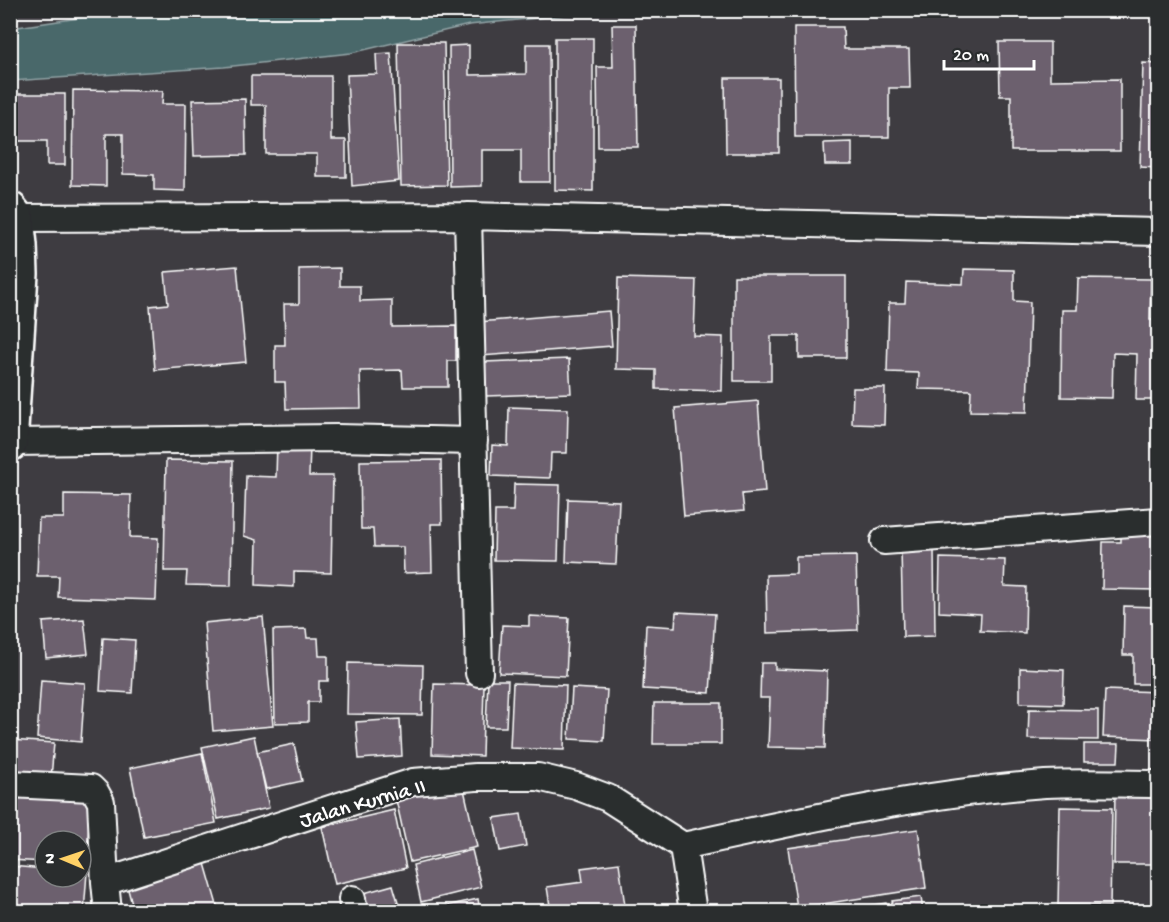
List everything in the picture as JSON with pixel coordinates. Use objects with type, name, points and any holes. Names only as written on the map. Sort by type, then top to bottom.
[{"type":"street","points":[[474,441],[337,438],[11,443],[14,342],[21,274],[20,245],[14,213],[468,216],[1158,232]]},
{"type":"street","points":[[468,216],[479,674]]},
{"type":"street","points":[[884,541],[1158,521]]},
{"type":"street","name":"Jalan Kurnia II","points":[[105,882],[413,782],[477,777],[538,777],[576,786],[608,798],[682,846]]},
{"type":"street","points":[[10,784],[91,788],[96,792],[100,802],[108,912]]},
{"type":"street","points":[[693,912],[682,846],[829,815],[914,800],[1046,784],[1158,784]]},
{"type":"water","points":[[133,10],[604,11],[469,25],[351,53],[224,67],[11,81],[11,28]]},
{"type":"building","points":[[612,25],[636,25],[638,147],[598,147],[597,67],[613,67]]},
{"type":"building","points":[[794,27],[843,27],[844,49],[909,49],[910,88],[889,88],[889,137],[795,137]]},
{"type":"building","points":[[555,38],[593,38],[593,191],[555,190]]},
{"type":"building","points":[[999,42],[1050,42],[1050,80],[1120,79],[1120,151],[1011,151],[1011,96],[1000,96]]},
{"type":"building","points":[[398,43],[444,43],[447,185],[401,186]]},
{"type":"building","points":[[526,44],[549,44],[550,182],[521,182],[521,150],[482,150],[482,186],[450,187],[449,46],[469,45],[469,75],[526,74]]},
{"type":"building","points":[[391,53],[399,181],[352,186],[347,75],[377,74],[376,54]]},
{"type":"building","points":[[1143,63],[1158,64],[1158,168],[1140,167]]},
{"type":"building","points":[[251,76],[331,76],[331,140],[346,140],[346,177],[317,177],[317,154],[266,154],[266,105],[251,105]]},
{"type":"building","points":[[725,78],[779,78],[779,153],[726,153]]},
{"type":"building","points":[[73,90],[163,91],[162,104],[186,104],[185,191],[154,190],[154,175],[123,174],[123,134],[106,134],[106,186],[72,185]]},
{"type":"building","points":[[10,94],[65,94],[65,165],[47,165],[47,141],[10,141]]},
{"type":"building","points":[[245,99],[246,155],[194,156],[192,100]]},
{"type":"building","points":[[852,142],[852,165],[825,165],[824,143]]},
{"type":"building","points":[[237,266],[246,362],[155,370],[150,306],[168,304],[165,272]]},
{"type":"building","points":[[340,268],[340,286],[360,286],[360,301],[392,300],[392,327],[456,326],[456,361],[448,361],[448,387],[403,387],[402,370],[360,371],[361,408],[286,409],[285,382],[275,382],[275,345],[285,345],[284,304],[299,304],[299,269]]},
{"type":"building","points":[[964,269],[1014,270],[1014,301],[1030,302],[1027,412],[970,411],[971,390],[918,389],[919,373],[887,372],[889,303],[905,303],[906,282],[963,284]]},
{"type":"building","points":[[734,276],[846,276],[846,358],[799,358],[799,336],[771,336],[771,381],[734,381]]},
{"type":"building","points":[[618,278],[696,280],[694,336],[723,337],[722,391],[656,389],[656,370],[616,369]]},
{"type":"building","points":[[1078,278],[1151,279],[1150,320],[1158,320],[1158,400],[1136,400],[1137,354],[1113,353],[1112,398],[1061,397],[1062,310],[1077,310]]},
{"type":"building","points":[[609,311],[612,346],[481,356],[478,322]]},
{"type":"building","points":[[569,359],[571,393],[486,396],[484,362]]},
{"type":"building","points":[[853,388],[885,388],[884,425],[852,424]]},
{"type":"building","points":[[758,401],[765,492],[742,494],[744,511],[684,516],[675,408]]},
{"type":"building","points":[[509,407],[568,409],[567,453],[551,453],[550,478],[491,476],[492,445],[508,446]]},
{"type":"building","points":[[277,443],[310,445],[309,476],[333,476],[331,573],[294,572],[294,587],[256,585],[257,540],[244,536],[246,476],[276,477]]},
{"type":"building","points":[[166,460],[233,461],[231,586],[186,585],[187,571],[164,571]]},
{"type":"building","points":[[441,460],[442,524],[431,524],[432,572],[404,573],[403,547],[374,547],[373,529],[361,529],[360,461]]},
{"type":"building","points":[[514,484],[560,485],[558,561],[494,560],[495,511],[513,511]]},
{"type":"building","points":[[64,494],[131,495],[130,537],[158,538],[156,600],[58,597],[59,576],[37,576],[39,518],[64,518]]},
{"type":"building","points":[[568,499],[619,501],[616,564],[566,562]]},
{"type":"building","points":[[1121,529],[1158,530],[1158,590],[1102,589],[1103,542],[1121,542]]},
{"type":"building","points":[[901,549],[934,549],[935,636],[903,637]]},
{"type":"building","points":[[856,556],[858,630],[767,633],[766,575],[796,574],[796,557]]},
{"type":"building","points":[[940,558],[1005,560],[1004,586],[1026,587],[1025,633],[980,631],[981,614],[939,612]]},
{"type":"building","points":[[1124,606],[1158,607],[1158,684],[1133,684],[1133,655],[1123,655]]},
{"type":"building","points":[[676,612],[715,614],[710,693],[643,689],[646,625],[675,627]]},
{"type":"building","points":[[529,616],[569,618],[566,676],[499,673],[502,625],[529,626]]},
{"type":"building","points":[[263,617],[273,726],[213,731],[204,623]]},
{"type":"building","points":[[84,619],[88,654],[46,658],[43,622]]},
{"type":"building","points":[[306,629],[307,638],[318,638],[319,656],[328,656],[328,681],[319,681],[319,702],[308,702],[308,722],[275,723],[273,630]]},
{"type":"building","points":[[103,638],[135,640],[132,693],[100,691]]},
{"type":"building","points":[[348,663],[423,665],[422,715],[347,714]]},
{"type":"building","points":[[761,663],[775,663],[775,669],[827,671],[825,748],[768,747],[770,698],[760,698]]},
{"type":"building","points":[[1020,668],[1064,670],[1063,704],[1020,703]]},
{"type":"building","points":[[41,680],[85,683],[81,742],[37,738]]},
{"type":"building","points":[[488,680],[508,680],[506,727],[486,727]]},
{"type":"building","points":[[513,683],[566,685],[564,750],[510,748]]},
{"type":"building","points":[[434,684],[484,685],[482,756],[432,754]]},
{"type":"building","points":[[572,688],[607,690],[604,741],[569,739]]},
{"type":"building","points":[[1105,690],[1158,692],[1158,739],[1103,737]]},
{"type":"building","points":[[654,703],[721,703],[721,744],[653,744]]},
{"type":"building","points":[[1029,709],[1098,710],[1098,740],[1028,739]]},
{"type":"building","points":[[400,719],[402,756],[359,759],[356,722]]},
{"type":"building","points":[[254,736],[269,808],[218,819],[202,747]]},
{"type":"building","points":[[10,740],[54,743],[51,778],[10,775]]},
{"type":"building","points":[[294,744],[302,781],[266,789],[257,752]]},
{"type":"building","points":[[1084,744],[1119,744],[1118,762],[1084,762]]},
{"type":"building","points":[[202,753],[216,823],[144,837],[130,768]]},
{"type":"building","points":[[463,785],[477,847],[410,862],[396,800]]},
{"type":"building","points":[[1115,789],[1158,790],[1158,864],[1114,864]]},
{"type":"building","points":[[12,791],[91,796],[89,829],[33,829],[33,861],[10,860]]},
{"type":"building","points":[[1060,807],[1112,808],[1110,906],[1058,905]]},
{"type":"building","points":[[394,810],[406,868],[335,884],[322,827]]},
{"type":"building","points":[[521,814],[526,846],[500,851],[494,818]]},
{"type":"building","points":[[918,829],[926,888],[797,908],[788,848]]},
{"type":"building","points":[[472,850],[481,887],[421,902],[413,865]]},
{"type":"building","points":[[204,860],[219,912],[134,912],[126,882]]},
{"type":"building","points":[[619,863],[625,906],[597,910],[597,912],[551,912],[547,887],[583,882],[581,868]]},
{"type":"building","points":[[10,866],[33,868],[33,889],[86,889],[84,912],[10,912]]},
{"type":"building","points":[[393,885],[401,912],[369,912],[364,893]]},
{"type":"building","points":[[921,897],[923,912],[894,912],[892,901]]},
{"type":"building","points":[[478,899],[480,912],[423,912],[423,911]]},
{"type":"building","points":[[886,903],[887,912],[826,912]]}]
